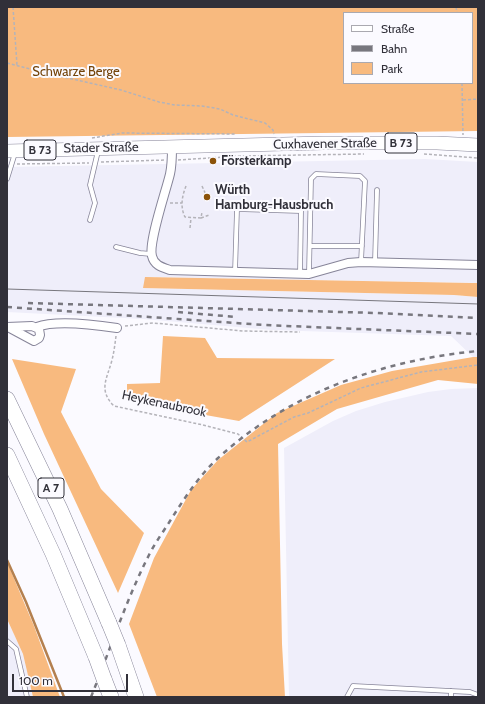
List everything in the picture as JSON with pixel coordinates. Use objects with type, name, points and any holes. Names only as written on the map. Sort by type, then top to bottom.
[{"type":"highway","name":"A 7","points":[[7,399],[60,509],[118,645],[136,697]]},
{"type":"highway","name":"A 7","points":[[7,455],[53,554],[111,697]]},
{"type":"main road","name":"Cuxhavener Straße","points":[[172,147],[385,143],[478,145]]},
{"type":"main road","name":"Stader Straße","points":[[11,151],[172,147]]},
{"type":"street","points":[[172,147],[170,176],[151,245],[151,254],[156,264],[161,268],[170,270],[309,274],[317,273],[348,263],[361,262],[478,265]]},
{"type":"street","points":[[8,327],[37,327],[42,325],[68,324],[117,328]]},
{"type":"street","points":[[8,327],[34,341],[39,338],[40,335],[37,327]]},
{"type":"lane","points":[[90,220],[95,203],[90,185],[99,148]]},
{"type":"lane","points":[[7,179],[11,151]]},
{"type":"lane","points":[[309,274],[311,179],[316,174],[360,176],[365,181],[361,262]]},
{"type":"lane","points":[[375,262],[377,190]]},
{"type":"lane","points":[[235,272],[237,210],[301,211],[300,274]]},
{"type":"lane","points":[[310,246],[362,246]]},
{"type":"lane","points":[[116,247],[151,254]]},
{"type":"lane","points":[[7,641],[16,649],[27,697]]},
{"type":"lane","points":[[347,697],[353,686],[470,692],[475,695]]},
{"type":"lane","points":[[451,691],[451,697]]},
{"type":"path","points":[[13,7],[17,64]]},
{"type":"path","points":[[7,62],[50,74],[121,90],[159,102],[220,109],[233,115],[261,122],[273,130],[275,144]]},
{"type":"path","points":[[462,84],[463,144]]},
{"type":"path","points":[[463,100],[478,99]]},
{"type":"path","points":[[172,161],[241,156],[365,154]]},
{"type":"path","points":[[424,154],[478,158]]},
{"type":"path","points":[[186,186],[182,196],[182,211],[185,217],[201,218],[209,215]]},
{"type":"path","points":[[202,186],[207,197]]},
{"type":"path","points":[[163,201],[182,204]]},
{"type":"path","points":[[201,218],[202,212]]},
{"type":"path","points":[[190,228],[191,218]]},
{"type":"path","points":[[117,328],[133,324],[153,323],[243,331],[300,332]]},
{"type":"path","name":"Heykenaubrook","points":[[117,328],[112,361],[104,388],[107,398],[114,406],[228,431],[238,434],[247,442],[294,417],[308,413],[361,388],[421,372],[478,365]]},
{"type":"shaded area","points":[[425,159],[478,162],[478,283],[146,277],[144,288],[454,295],[478,297],[478,357],[473,357],[451,336],[272,330],[143,319],[7,312],[7,167]]},
{"type":"shaded area","points":[[478,388],[478,697],[289,697],[284,448],[333,421],[356,411],[385,402],[428,392]]},
{"type":"shaded area","points":[[7,619],[23,654],[33,697],[7,697]]},
{"type":"green space","name":"Schwarze Berge","points":[[7,7],[478,7],[478,131],[7,137]]},
{"type":"green space","points":[[145,277],[478,283],[478,297],[454,295],[143,288]]},
{"type":"green space","points":[[163,336],[205,338],[217,358],[335,359],[239,421],[127,401],[127,384],[160,383]]},
{"type":"green space","points":[[478,357],[478,384],[438,380],[337,409],[278,444],[282,644],[285,697],[157,697],[129,624],[154,558],[191,490],[218,460],[277,413],[341,385],[392,371]]},
{"type":"green space","points":[[12,359],[76,369],[61,412],[101,489],[144,533],[118,593],[44,434]]},
{"type":"green space","points":[[7,562],[34,626],[60,697],[33,697],[23,654],[7,619]]},
{"type":"waterway","points":[[7,560],[26,602],[64,697]]},
{"type":"tram line","points":[[7,289],[478,304]]},
{"type":"railway","points":[[28,303],[377,313],[478,318]]},
{"type":"railway","points":[[7,307],[264,325],[478,334]]},
{"type":"railway","points":[[178,312],[236,317]]},
{"type":"railway","points":[[91,697],[126,607],[151,551],[192,488],[217,459],[245,436],[274,416],[306,398],[338,384],[407,362],[478,351]]},
{"type":"place","name":"Försterkamp","points":[[213,161]]},
{"type":"place","name":"Würth Hamburg-Hausbruch","points":[[207,197]]}]
